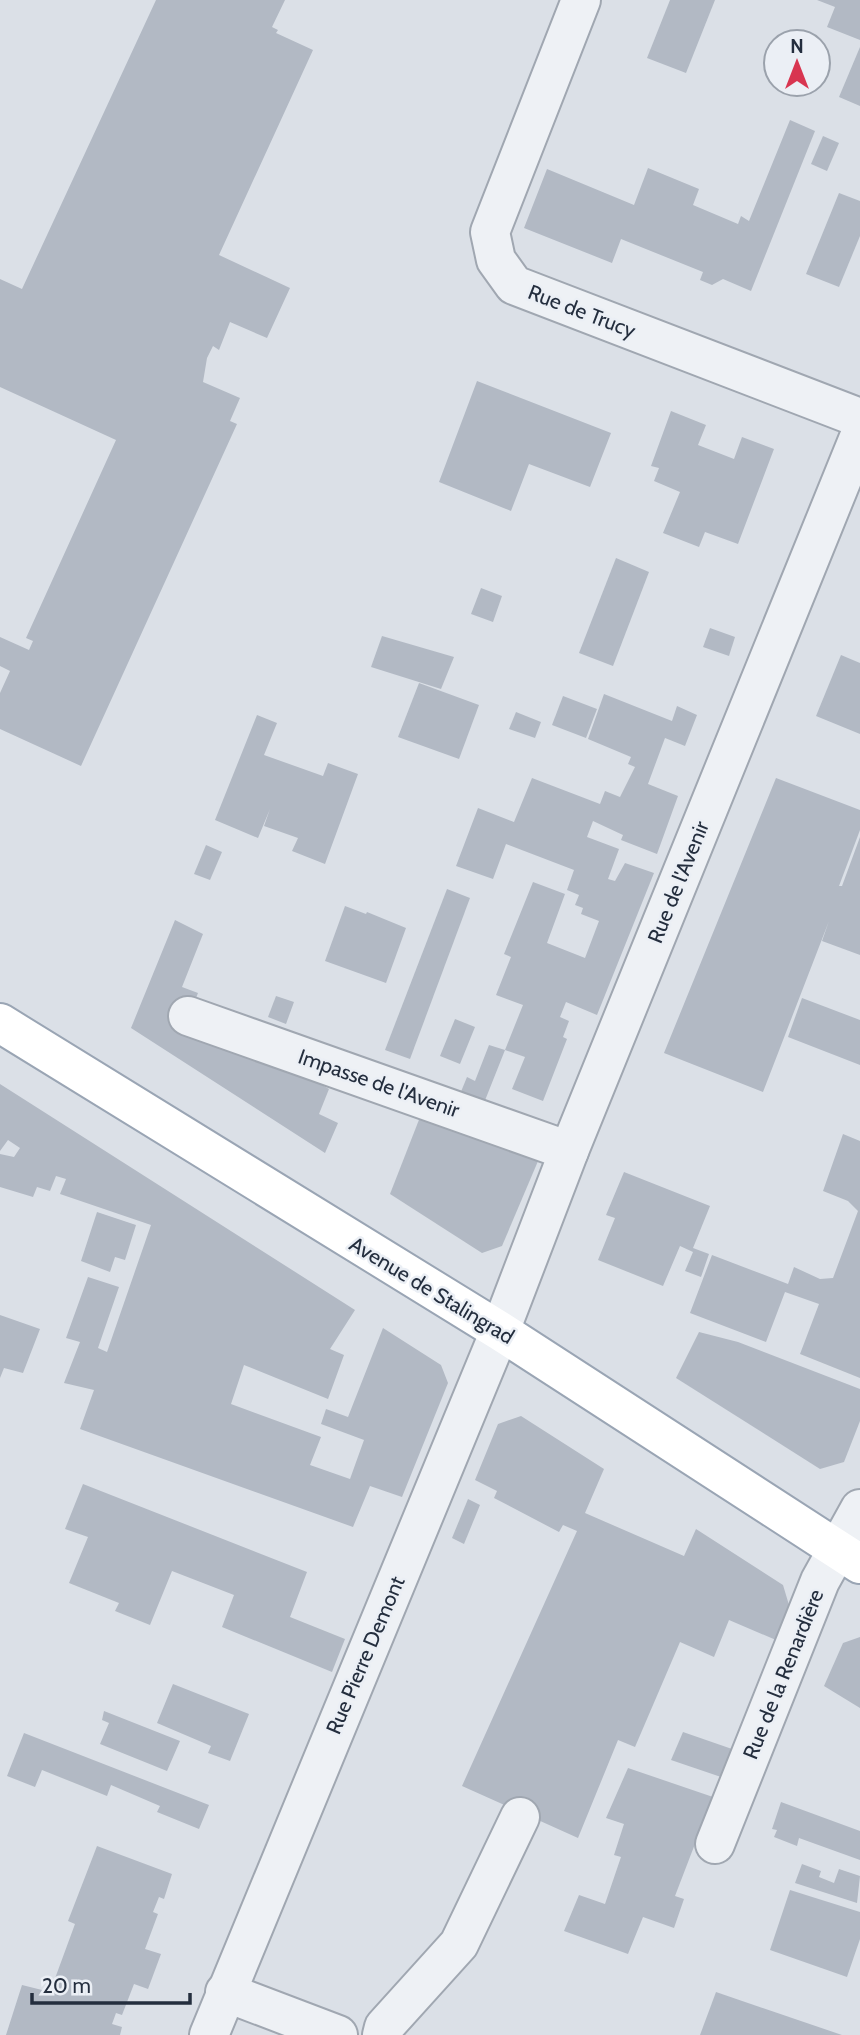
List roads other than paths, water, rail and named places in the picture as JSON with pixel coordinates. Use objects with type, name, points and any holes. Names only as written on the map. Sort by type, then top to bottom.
[{"type":"main road","name":"Avenue de Stalingrad","points":[[0,1023],[499,1331],[850,1557]]},
{"type":"street","name":"Rue de Trucy","points":[[580,0],[490,232],[496,260],[514,285],[860,418]]},
{"type":"street","name":"Rue de l'Avenir","points":[[499,1331],[569,1150],[860,435]]},
{"type":"street","name":"Impasse de l'Avenir","points":[[188,1016],[569,1150]]},
{"type":"street","name":"Rue Pierre Demont","points":[[209,2035],[499,1331]]},
{"type":"street","name":"Rue de la Renardière","points":[[715,1844],[820,1581],[850,1557],[860,1509]]},
{"type":"street","points":[[382,2035],[384,2027],[459,1944],[520,1817]]},
{"type":"street","points":[[228,1985],[338,2035]]}]
